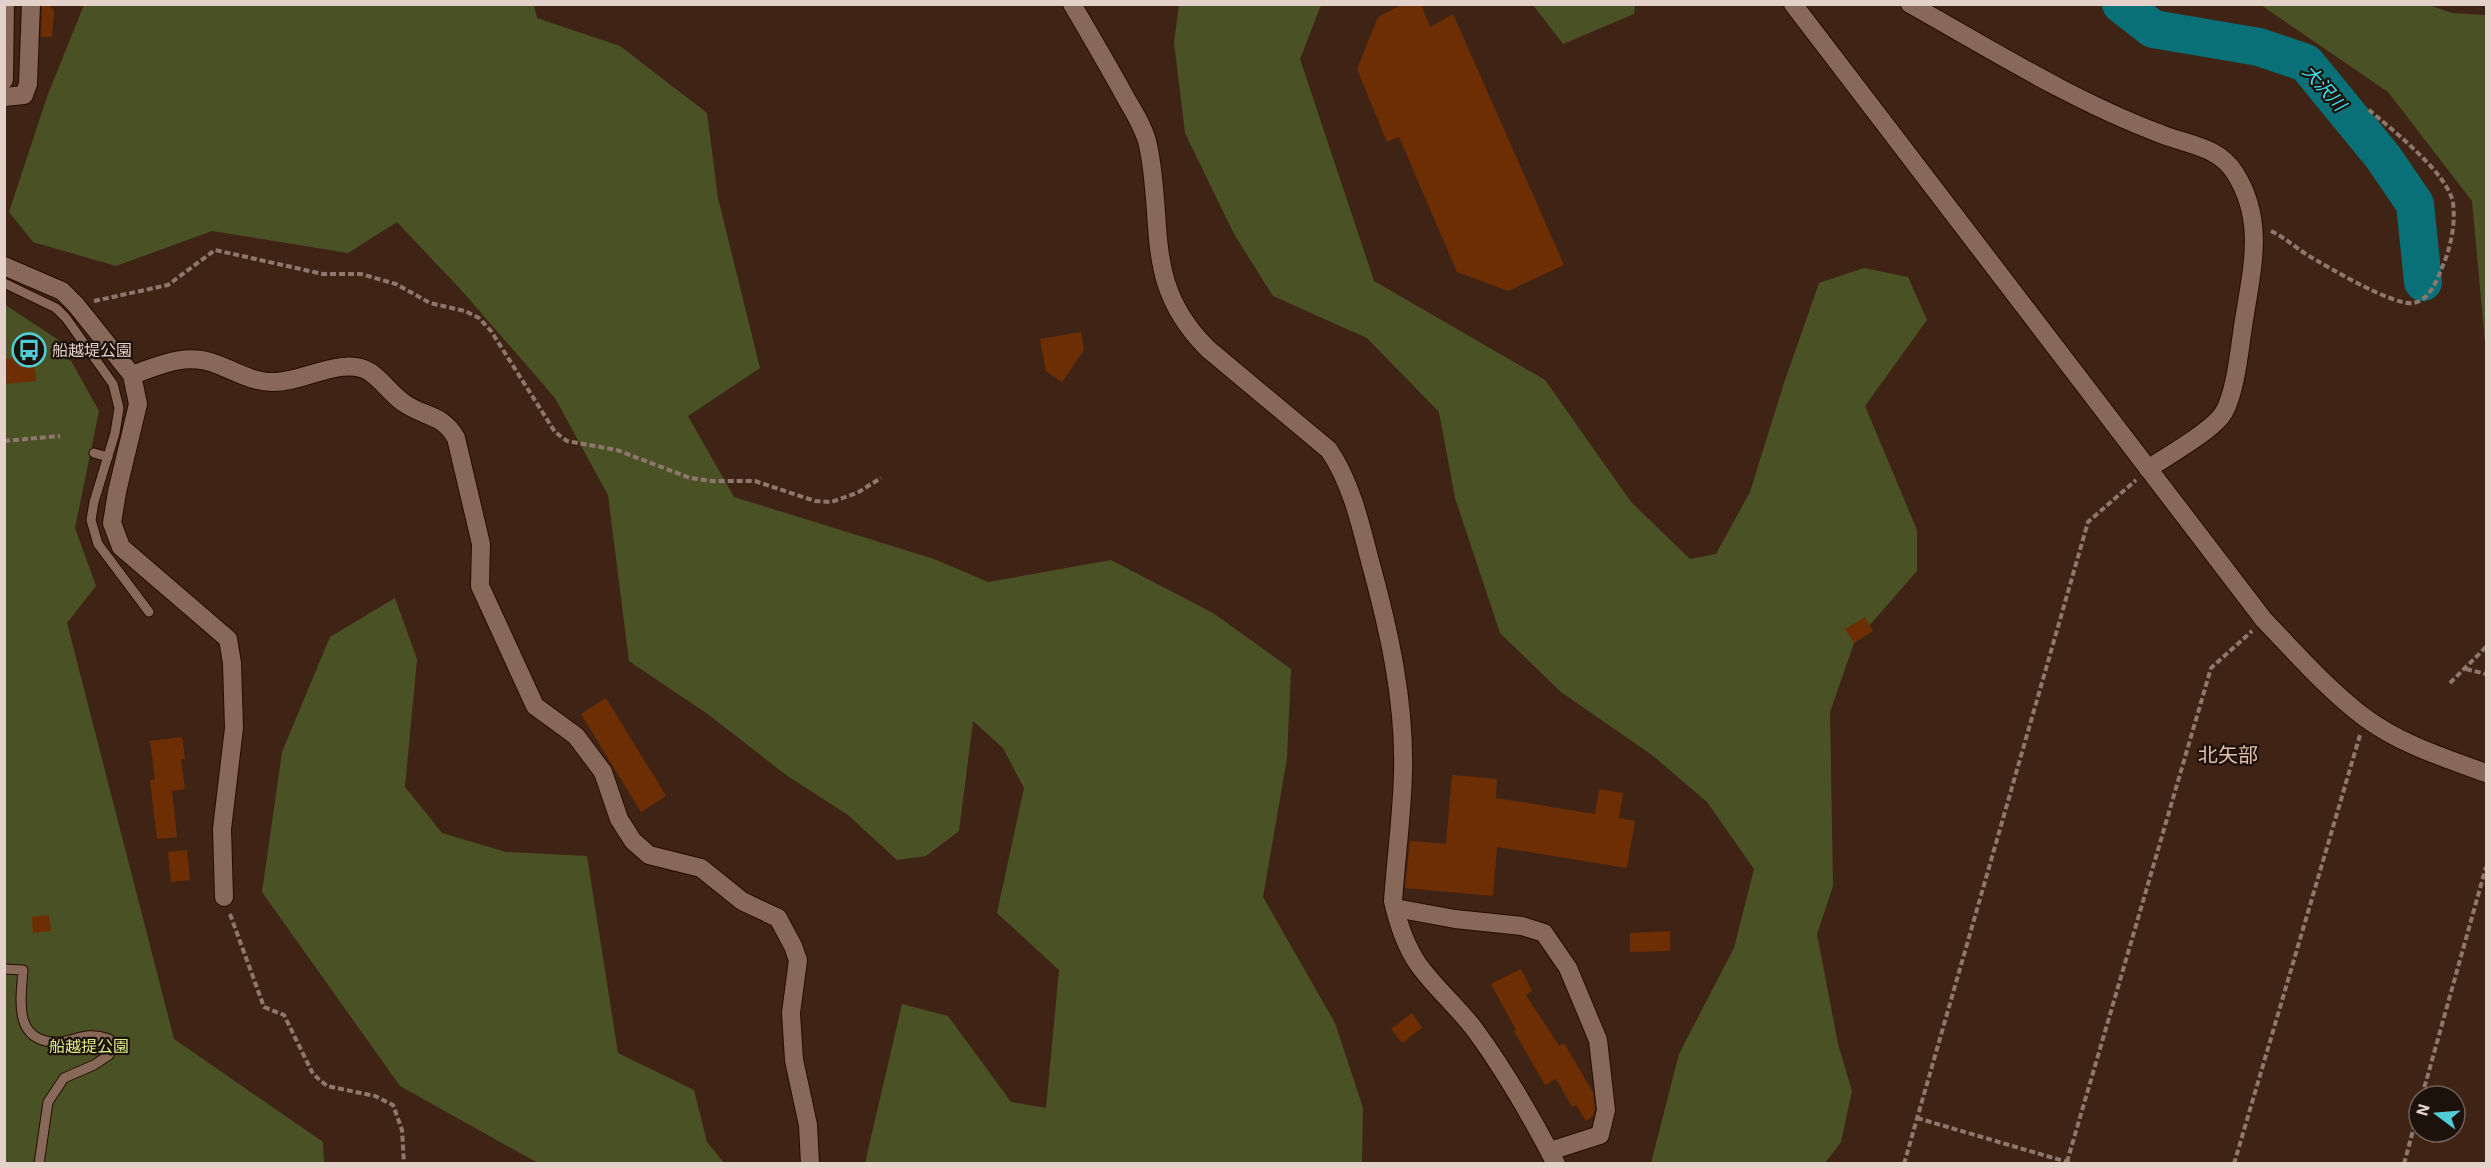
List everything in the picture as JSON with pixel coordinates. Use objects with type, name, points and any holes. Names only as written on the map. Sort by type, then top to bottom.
[{"type":"street","points":[[4,80],[5,4]]},
{"type":"street","points":[[4,97],[24,95],[28,84],[31,4]]},
{"type":"street","points":[[1072,4],[1138,121],[1148,144],[1160,257],[1167,286],[1176,309],[1190,331],[1208,349],[1329,450],[1341,468],[1350,490],[1384,612],[1400,697],[1404,772],[1393,901],[1395,908],[1405,941],[1418,964],[1474,1028],[1503,1071],[1553,1157],[1600,1135],[1606,1110],[1598,1040],[1568,968],[1544,933],[1522,926],[1455,919],[1395,908]]},
{"type":"street","points":[[1793,4],[2265,620],[2318,677],[2365,718],[2426,752],[2487,773]]},
{"type":"street","points":[[1910,4],[2092,105],[2162,135],[2215,152],[2234,171],[2250,199],[2255,227],[2252,272],[2232,392],[2224,413],[2211,426],[2148,469]]},
{"type":"street","points":[[4,266],[62,291],[132,375],[138,404],[117,492],[112,524],[121,547],[228,639],[232,663],[234,728],[222,829],[224,897]]},
{"type":"street","points":[[132,375],[182,358],[213,362],[256,381],[273,382],[292,381],[334,368],[351,367],[369,371],[405,404],[448,424],[456,438],[481,544],[480,586],[534,706],[576,736],[603,772],[619,819],[633,841],[649,855],[700,868],[742,901],[778,918],[793,945],[798,960],[791,1013],[793,1048],[808,1125],[810,1164]]},
{"type":"lane","points":[[4,283],[56,308],[66,318],[113,384],[120,408],[116,433],[94,502],[91,520],[98,544],[149,612]]},
{"type":"lane","points":[[94,453],[108,457]]},
{"type":"lane","points":[[4,969],[23,970],[21,999],[23,1024],[31,1035],[53,1042],[93,1034],[109,1039],[109,1055],[94,1065],[64,1077],[48,1102],[39,1164]]},
{"type":"path","points":[[2255,227],[2273,231],[2308,255],[2382,296],[2413,303],[2424,299],[2437,282],[2447,256],[2453,225],[2453,201],[2439,174],[2368,109]]},
{"type":"path","points":[[76,305],[168,285],[215,250],[323,274],[361,274],[396,284],[430,303],[465,311],[479,318],[491,331],[555,432],[567,441],[617,450],[690,478],[711,481],[755,481],[815,501],[831,502],[856,493],[881,478]]},
{"type":"path","points":[[4,441],[60,436]]},
{"type":"path","points":[[1904,1164],[2088,522],[2148,469]]},
{"type":"path","points":[[2067,1162],[2211,668],[2265,620]]},
{"type":"path","points":[[2450,683],[2487,647]]},
{"type":"path","points":[[2466,669],[2487,674]]},
{"type":"path","points":[[2234,1164],[2365,718]]},
{"type":"path","points":[[2425,1084],[2487,867]]},
{"type":"path","points":[[224,897],[264,1007],[284,1015],[312,1074],[327,1086],[375,1096],[393,1106],[402,1130],[404,1164]]},
{"type":"path","points":[[1917,1118],[2074,1164]]},
{"type":"path","points":[[2404,1164],[2409,1144]]},
{"type":"green space","points":[[84,5],[534,5],[537,18],[620,46],[707,113],[718,198],[760,368],[688,416],[734,497],[934,559],[988,582],[1111,560],[1213,613],[1291,669],[1287,758],[1263,897],[1335,1023],[1363,1108],[1362,1163],[865,1163],[902,1004],[948,1016],[1011,1102],[1046,1108],[1059,970],[997,913],[1024,788],[1003,748],[973,721],[959,831],[926,856],[897,860],[848,815],[786,775],[709,715],[629,661],[608,495],[555,398],[463,292],[397,222],[348,253],[212,231],[116,266],[33,242],[9,212],[48,94]]},
{"type":"green space","points":[[1179,5],[1321,5],[1300,59],[1374,281],[1545,380],[1631,502],[1690,559],[1716,554],[1750,492],[1784,383],[1819,283],[1864,268],[1908,277],[1927,320],[1865,406],[1917,530],[1917,571],[1854,643],[1830,712],[1833,886],[1817,934],[1838,1044],[1852,1091],[1841,1142],[1825,1163],[1651,1163],[1679,1054],[1734,948],[1754,869],[1707,802],[1652,755],[1561,692],[1500,633],[1455,498],[1439,412],[1367,338],[1273,296],[1234,234],[1185,133],[1174,42]]},
{"type":"green space","points":[[1533,5],[1635,5],[1634,14],[1563,44]]},
{"type":"green space","points":[[2261,5],[2429,5],[2452,13],[2486,15],[2486,353],[2472,201],[2388,92]]},
{"type":"green space","name":"船越提公園","points":[[4,304],[60,341],[99,411],[75,528],[96,586],[67,623],[174,1039],[323,1142],[324,1163],[5,1163]]},
{"type":"green space","points":[[395,598],[417,659],[405,787],[442,833],[506,852],[587,856],[618,1053],[694,1090],[707,1142],[724,1163],[538,1163],[400,1086],[262,892],[282,752],[330,637]]},
{"type":"building","points":[[42,4],[49,4],[54,11],[52,37],[41,37]]},
{"type":"building","points":[[1403,4],[1421,4],[1430,27],[1453,14],[1564,265],[1508,291],[1457,272],[1399,137],[1387,142],[1357,69],[1378,17]]},
{"type":"building","points":[[1081,332],[1084,350],[1062,382],[1046,371],[1040,339]]},
{"type":"building","points":[[34,356],[36,381],[4,384],[4,359]]},
{"type":"building","points":[[1865,617],[1873,631],[1854,643],[1845,629]]},
{"type":"building","points":[[606,698],[666,796],[641,812],[581,714]]},
{"type":"building","points":[[182,737],[185,759],[181,759],[185,789],[172,791],[177,837],[157,839],[150,780],[155,779],[150,741]]},
{"type":"building","points":[[1452,775],[1497,779],[1496,798],[1595,814],[1599,789],[1623,793],[1619,818],[1635,821],[1627,868],[1497,847],[1493,896],[1405,888],[1410,841],[1446,844]]},
{"type":"building","points":[[187,850],[190,880],[171,882],[168,852]]},
{"type":"building","points":[[49,915],[51,931],[33,933],[32,917]]},
{"type":"building","points":[[1670,931],[1670,951],[1630,952],[1630,933]]},
{"type":"building","points":[[1521,969],[1532,991],[1526,995],[1559,1046],[1564,1043],[1593,1092],[1595,1109],[1593,1116],[1586,1121],[1576,1105],[1572,1107],[1556,1079],[1545,1085],[1514,1031],[1516,1030],[1491,984]]},
{"type":"building","points":[[1412,1013],[1422,1028],[1402,1043],[1391,1029]]},
{"type":"waterway","name":"大沢川","points":[[2121,4],[2153,29],[2259,47],[2306,63],[2383,157],[2415,204],[2423,282]]},
{"type":"place","name":"船越堤公園","points":[[29,350]]},
{"type":"district","name":"北矢部","points":[[2228,755]]}]
